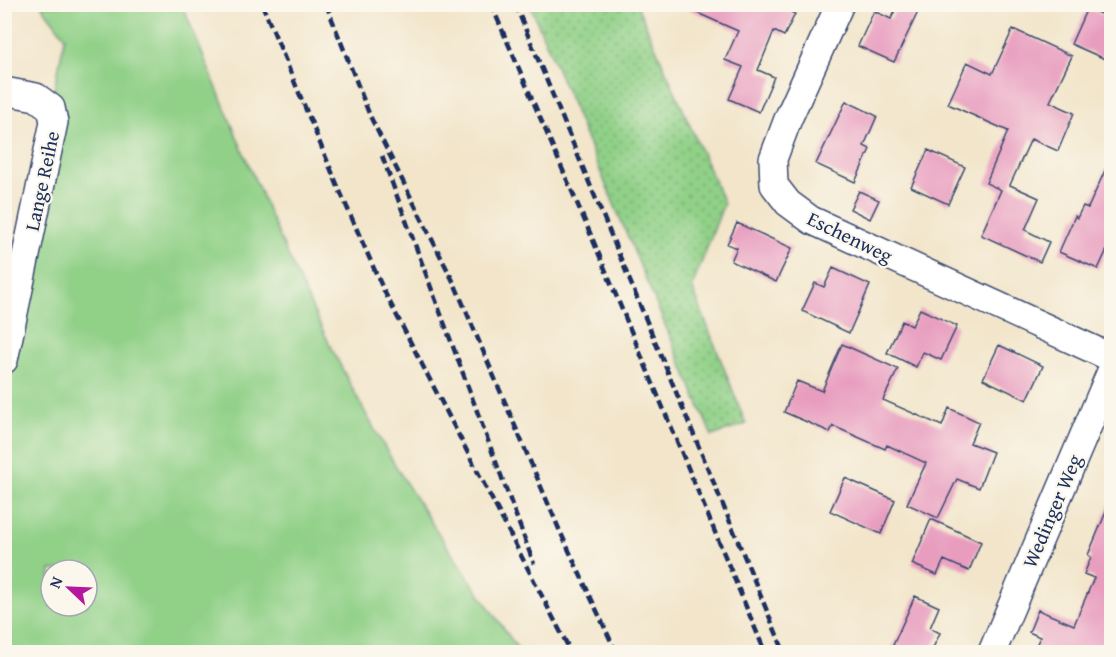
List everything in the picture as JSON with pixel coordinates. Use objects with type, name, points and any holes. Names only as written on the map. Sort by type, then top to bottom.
[{"type":"street","name":"Eschenweg","points":[[840,4],[788,119],[773,159],[774,185],[788,203],[812,220],[1112,358]]},
{"type":"street","name":"Lange Reihe","points":[[4,91],[36,97],[51,108],[54,122],[4,360]]},
{"type":"street","name":"Wedinger Weg","points":[[992,652],[1112,369]]},
{"type":"green space","points":[[41,5],[182,5],[268,211],[339,363],[382,443],[420,504],[520,652],[5,652],[5,323],[65,37]]},
{"type":"green space","points":[[530,5],[637,5],[724,203],[692,287],[746,424],[712,436]]},
{"type":"building","points":[[677,4],[774,4],[795,14],[784,36],[774,31],[758,70],[774,77],[759,112],[729,99],[743,67],[725,60],[738,31]]},
{"type":"building","points":[[898,4],[918,12],[894,62],[858,46],[874,11],[891,19]]},
{"type":"building","points":[[1087,8],[1112,19],[1112,62],[1071,44]]},
{"type":"building","points":[[1013,29],[1072,56],[1050,102],[1074,113],[1058,151],[1031,139],[1010,185],[1039,198],[1025,230],[1049,242],[1040,262],[981,235],[1001,190],[986,183],[1008,131],[948,104],[967,62],[992,74]]},
{"type":"building","points":[[846,101],[877,116],[864,146],[870,149],[855,182],[816,164]]},
{"type":"building","points":[[928,150],[965,167],[948,204],[911,187]]},
{"type":"building","points":[[1112,155],[1112,239],[1098,269],[1059,252],[1075,216],[1077,218],[1083,206],[1088,208]]},
{"type":"building","points":[[859,191],[879,200],[870,219],[850,209]]},
{"type":"building","points":[[737,223],[792,248],[776,282],[731,261],[737,248],[727,244]]},
{"type":"building","points":[[833,268],[870,285],[849,333],[802,311],[815,283],[824,287]]},
{"type":"building","points":[[920,309],[957,326],[941,360],[923,352],[916,367],[887,353],[902,321],[912,326]]},
{"type":"building","points":[[842,344],[898,369],[883,400],[942,426],[949,408],[979,422],[970,443],[993,452],[979,488],[957,479],[938,518],[907,504],[926,463],[887,445],[885,449],[833,426],[830,432],[784,412],[797,381],[822,391]]},
{"type":"building","points":[[999,345],[1043,366],[1027,400],[983,379]]},
{"type":"building","points":[[845,478],[895,500],[881,534],[830,511]]},
{"type":"building","points":[[1111,500],[1112,652],[1033,652],[1040,637],[1029,632],[1038,610],[1074,625],[1094,578],[1084,574],[1091,557],[1088,555]]},
{"type":"building","points":[[931,519],[981,542],[969,571],[944,560],[937,575],[912,564]]},
{"type":"building","points":[[915,596],[939,607],[930,628],[940,633],[931,652],[890,652]]},
{"type":"railway","points":[[262,4],[383,289],[571,652]]},
{"type":"railway","points":[[326,4],[370,116],[455,285],[559,529],[616,652]]},
{"type":"railway","points":[[491,4],[590,233],[765,652]]},
{"type":"railway","points":[[515,4],[784,652]]},
{"type":"railway","points":[[382,156],[534,564]]}]
